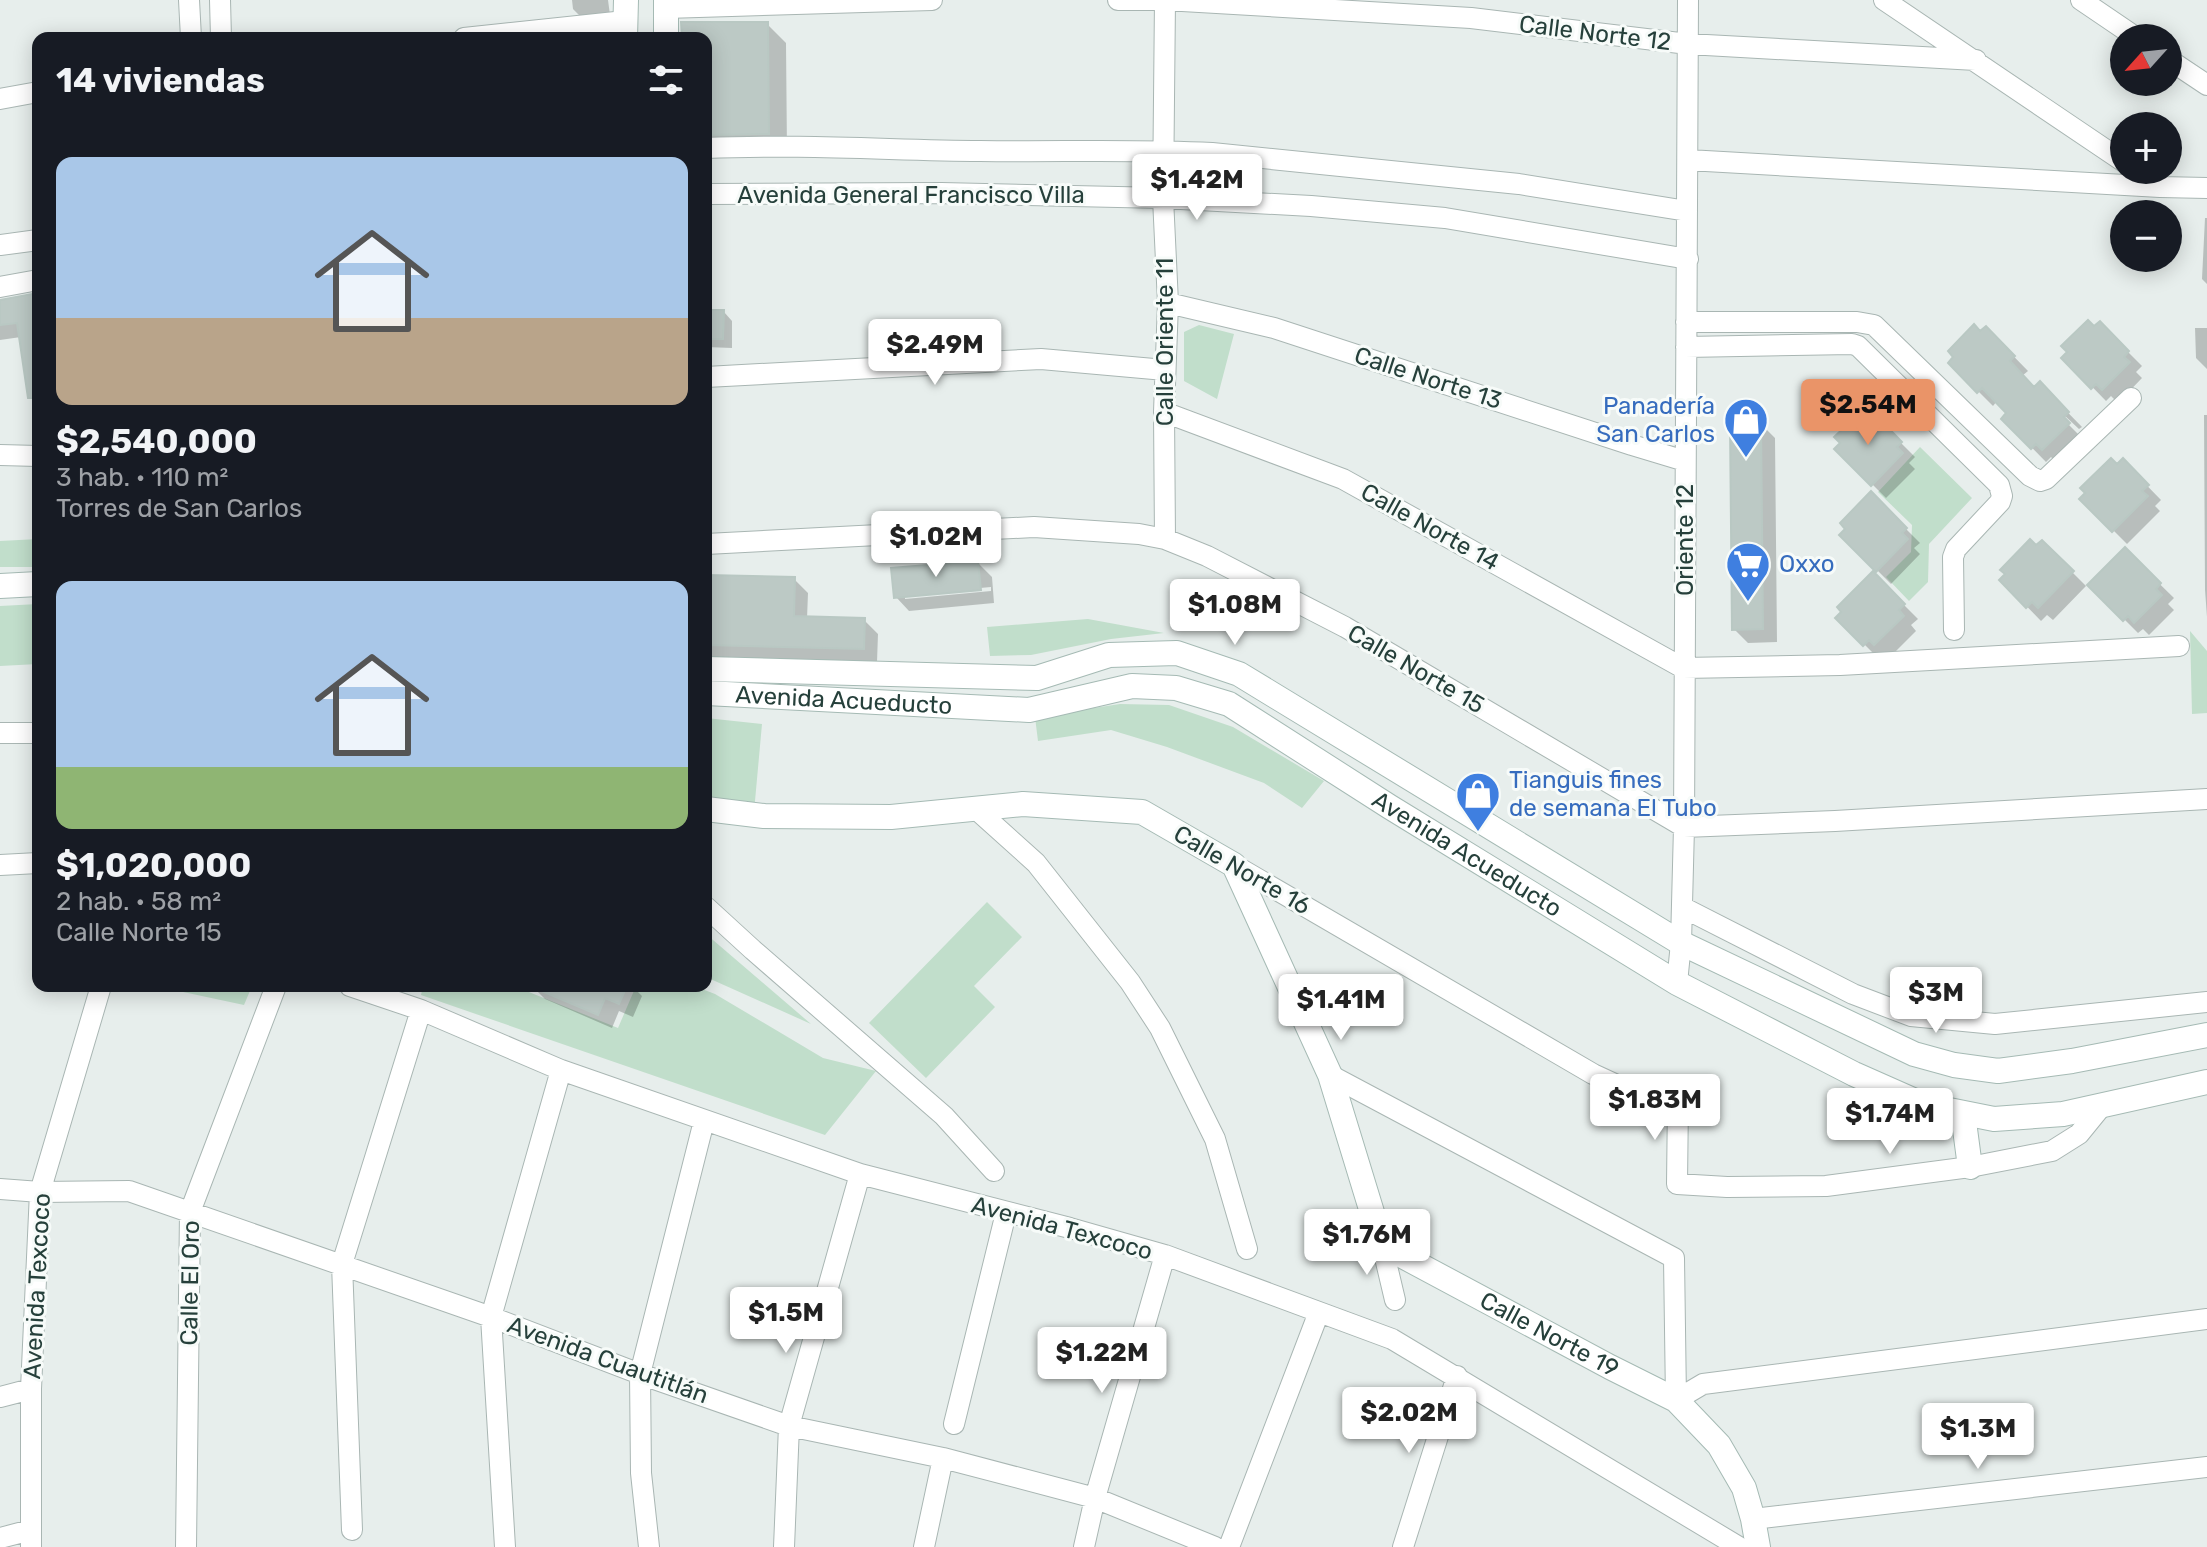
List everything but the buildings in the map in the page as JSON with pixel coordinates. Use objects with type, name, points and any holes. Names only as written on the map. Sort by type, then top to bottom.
[{"type":"street","points":[[189,0],[191,32]]},
{"type":"street","points":[[220,0],[221,32]]},
{"type":"street","points":[[666,32],[666,4],[932,0]]},
{"type":"street","name":"Calle Norte 12","points":[[1118,0],[1471,18],[1688,44],[1976,60]]},
{"type":"street","name":"Calle Oriente 11","points":[[1165,0],[1163,198],[1168,303],[1164,412],[1165,539]]},
{"type":"street","name":"Oriente 12","points":[[1677,983],[1684,827],[1688,0]]},
{"type":"street","points":[[1884,0],[2110,152]]},
{"type":"street","points":[[2081,0],[2116,24]]},
{"type":"street","points":[[518,32],[625,20]]},
{"type":"street","points":[[2182,68],[2207,85]]},
{"type":"street","points":[[0,99],[32,93]]},
{"type":"street","name":"Avenida General Francisco Villa","points":[[712,148],[774,145],[980,151],[1163,151],[1228,155],[1519,184],[1687,211]]},
{"type":"street","points":[[1688,160],[2207,188]]},
{"type":"street","points":[[2156,184],[2160,187]]},
{"type":"street","name":"Avenida General Francisco Villa","points":[[712,194],[926,193],[1163,198],[1311,206],[1445,218],[1688,259]]},
{"type":"street","points":[[0,245],[32,241]]},
{"type":"street","points":[[0,287],[32,281]]},
{"type":"street","name":"Calle Norte 13","points":[[1168,303],[1274,328],[1685,461]]},
{"type":"street","points":[[1686,322],[1857,322],[1874,325],[2018,465],[2040,481],[2046,479],[2131,398]]},
{"type":"street","points":[[1686,347],[1858,346],[1999,485],[2002,491],[2000,502],[1956,549],[1953,557],[1954,630]]},
{"type":"street","points":[[712,377],[1041,359],[1165,370]]},
{"type":"street","name":"Calle Norte 14","points":[[1164,412],[1343,479],[1683,668]]},
{"type":"street","points":[[0,455],[32,456]]},
{"type":"street","points":[[1999,485],[2018,465]]},
{"type":"street","name":"Calle Norte 15","points":[[712,544],[1034,527],[1139,534],[1165,539],[1207,556],[1345,627],[1684,827]]},
{"type":"street","points":[[0,586],[32,584]]},
{"type":"street","points":[[1683,668],[1840,665],[2179,646]]},
{"type":"street","name":"Avenida Acueducto","points":[[712,669],[1037,678],[1109,655],[1177,653],[1239,674],[1681,943],[1914,1054],[1954,1065],[1998,1071],[2072,1061],[2207,1035]]},
{"type":"street","name":"Avenida Acueducto","points":[[712,693],[1029,710],[1132,686],[1176,688],[1229,704],[1677,983],[1924,1105],[1994,1119],[2063,1114],[2207,1082]]},
{"type":"street","points":[[0,733],[32,733]]},
{"type":"street","points":[[1684,827],[2207,799]]},
{"type":"street","name":"Calle Norte 16","points":[[712,810],[764,816],[891,817],[1023,804],[1142,812],[1593,1074],[1632,1092],[1678,1100],[1677,1184],[1826,1186],[1970,1167]]},
{"type":"street","points":[[976,809],[1036,863],[1130,982],[1160,1028],[1215,1139],[1247,1249]]},
{"type":"street","name":"Calle Norte 16","points":[[712,827],[742,825],[764,816]]},
{"type":"street","points":[[0,865],[32,863]]},
{"type":"street","points":[[1234,865],[1330,1075],[1382,1245],[1395,1300]]},
{"type":"street","points":[[1682,907],[1853,994],[1911,1016],[1995,1024],[2207,1002]]},
{"type":"street","points":[[712,912],[944,1116],[994,1171]]},
{"type":"street","name":"Avenida Texcoco","points":[[31,1538],[31,1389],[40,1192],[99,992]]},
{"type":"street","name":"Calle El Oro","points":[[186,1547],[190,1212],[274,992]]},
{"type":"street","name":"Avenida Texcoco","points":[[368,992],[421,1010],[561,1070],[860,1174],[1165,1255],[1392,1339],[1739,1547]]},
{"type":"street","points":[[352,1530],[342,1264],[421,1010]]},
{"type":"street","points":[[505,1547],[491,1317],[561,1070]]},
{"type":"street","points":[[1330,1075],[1674,1258],[1676,1400],[1703,1384],[2207,1319]]},
{"type":"street","points":[[1963,1114],[1970,1167],[2052,1151],[2079,1134],[2101,1107]]},
{"type":"street","points":[[649,1547],[641,1473],[640,1374],[704,1121]]},
{"type":"street","points":[[784,1547],[789,1426],[860,1174]]},
{"type":"street","name":"Avenida Cuautitlán","points":[[0,1189],[129,1191],[491,1317],[789,1426],[943,1458],[1095,1498],[1215,1547]]},
{"type":"street","points":[[954,1424],[1006,1213]]},
{"type":"street","name":"Calle Norte 19","points":[[1382,1245],[1676,1400],[1719,1445],[1744,1488],[1758,1547]]},
{"type":"street","points":[[1084,1547],[1095,1498],[1165,1255]]},
{"type":"street","points":[[1229,1547],[1319,1312]]},
{"type":"street","points":[[1403,1547],[1457,1376]]},
{"type":"street","points":[[0,1397],[31,1389]]},
{"type":"street","points":[[924,1547],[943,1458]]},
{"type":"street","points":[[1753,1519],[2207,1467]]},
{"type":"street","points":[[0,1538],[31,1538]]},
{"type":"green space","points":[[1199,325],[1234,334],[1217,399],[1184,381],[1184,332]]},
{"type":"green space","points":[[1920,447],[1972,498],[1929,544],[1928,582],[1909,601],[1886,577],[1911,552],[1912,525],[1878,492]]},
{"type":"green space","points":[[32,539],[32,567],[0,567],[0,541]]},
{"type":"green space","points":[[32,604],[32,664],[0,666],[0,606]]},
{"type":"green space","points":[[1088,619],[1164,633],[1111,639],[1031,655],[990,656],[987,627]]},
{"type":"green space","points":[[2190,631],[2207,651],[2207,713],[2192,714]]},
{"type":"green space","points":[[1120,704],[1169,705],[1233,727],[1324,781],[1302,808],[1264,783],[1111,730],[1038,741],[1035,717]]},
{"type":"green space","points":[[712,719],[762,724],[754,812],[712,805]]},
{"type":"green space","points":[[987,902],[1022,937],[974,986],[995,1007],[926,1078],[869,1023]]},
{"type":"green space","points":[[712,939],[811,1024],[712,980]]},
{"type":"green space","points":[[183,992],[249,992],[244,1005]]},
{"type":"green space","points":[[422,992],[529,992],[618,1028],[633,992],[710,992],[823,1058],[876,1071],[825,1135],[421,995]]},
{"type":"place","name":"Panadería San Carlos","points":[[1746,459]]},
{"type":"place","name":"Oxxo","points":[[1748,603]]},
{"type":"place","name":"Tianguis fines de semana El Tubo","points":[[1478,833]]}]
